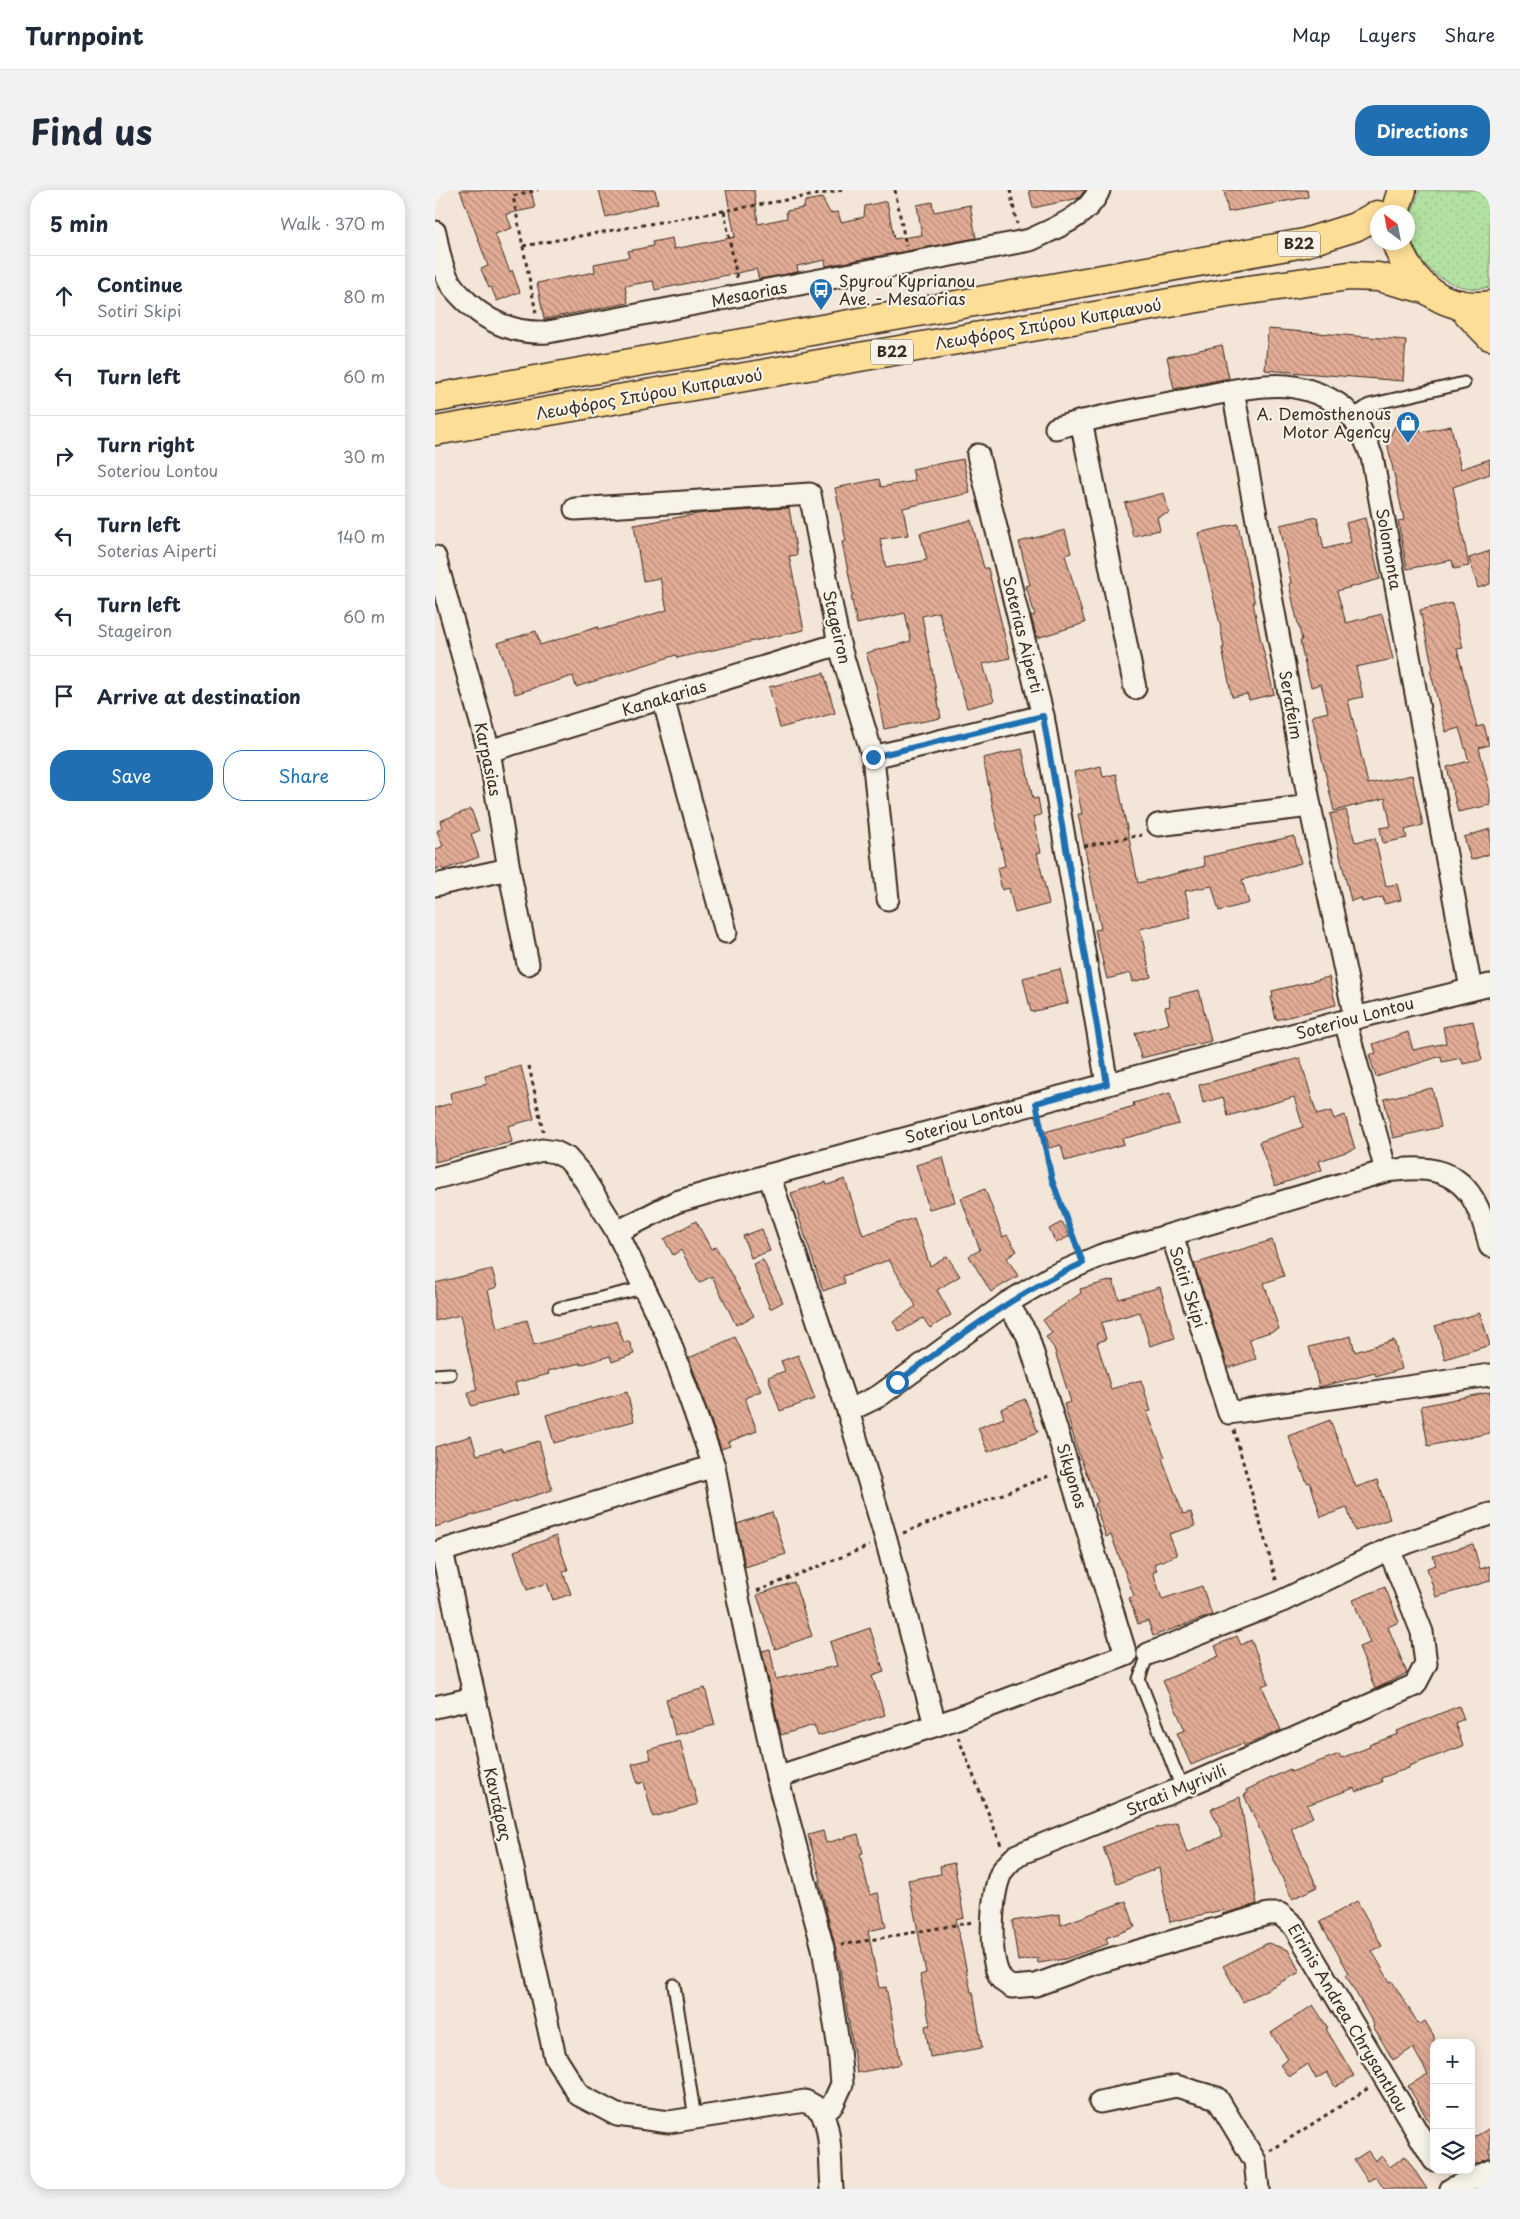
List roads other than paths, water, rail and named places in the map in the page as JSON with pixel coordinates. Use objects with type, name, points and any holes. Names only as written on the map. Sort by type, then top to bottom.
[{"type":"main road","name":"Λεωφόρος Σπύρου Κυπριανού","points":[[435,398],[1304,243],[1355,227],[1370,218]]},
{"type":"main road","points":[[1399,250],[1407,269],[1425,289],[1448,302],[1475,307],[1490,305]]},
{"type":"main road","name":"Λεωφόρος Σπύρου Κυπριανού","points":[[435,431],[1227,293],[1349,276],[1378,277],[1425,289]]},
{"type":"main road","points":[[1459,304],[1490,336]]},
{"type":"street","name":"Mesaorias","points":[[435,232],[442,266],[450,283],[480,314],[496,324],[523,332],[540,333],[1030,240],[1071,221],[1097,196],[1099,190]]},
{"type":"street","name":"Solomonta","points":[[1056,428],[1081,420],[1233,391],[1294,387],[1320,394],[1337,403],[1353,416],[1373,457],[1480,987]]},
{"type":"street","name":"Serafeim","points":[[1233,391],[1350,1019],[1386,1171]]},
{"type":"street","points":[[1081,420],[1135,688]]},
{"type":"street","name":"Soterias Aiperti","points":[[978,454],[1043,716],[1107,1084]]},
{"type":"street","name":"Stageiron","points":[[575,509],[810,494],[839,644],[873,757],[888,900]]},
{"type":"street","name":"Karpasias","points":[[435,557],[489,751],[509,869],[528,964]]},
{"type":"street","name":"Kanakarias","points":[[489,751],[839,644]]},
{"type":"street","points":[[663,698],[726,932]]},
{"type":"street","points":[[873,757],[1043,716]]},
{"type":"street","points":[[1159,825],[1310,806]]},
{"type":"street","points":[[435,886],[509,869]]},
{"type":"street","name":"Soteriou Lontou","points":[[617,1232],[676,1202],[769,1175],[1350,1019],[1480,987]]},
{"type":"street","points":[[435,1178],[530,1153],[555,1152],[567,1158],[581,1174],[617,1232],[668,1337],[714,1466],[738,1598],[777,1777],[823,1948],[839,2049],[842,2084],[833,2104],[822,2113],[828,2136],[832,2189]]},
{"type":"street","points":[[1172,1235],[1386,1171],[1422,1169],[1446,1174],[1464,1186],[1478,1204],[1490,1246]]},
{"type":"street","points":[[769,1175],[848,1411],[943,1723],[777,1777]]},
{"type":"street","name":"Sotiri Skipi","points":[[848,1411],[879,1396],[1007,1303],[1051,1278],[1102,1255],[1172,1235],[1229,1413],[1490,1375]]},
{"type":"street","name":"Sikyonos","points":[[943,1723],[1126,1655],[1070,1467],[1027,1334],[1007,1303]]},
{"type":"street","points":[[439,1552],[714,1466]]},
{"type":"street","points":[[1148,1654],[1282,1602],[1389,1549],[1490,1514]]},
{"type":"street","name":"Strati Myrivili","points":[[1096,1964],[1036,1985],[1012,1987],[1000,1978],[995,1960],[993,1919],[995,1894],[1002,1872],[1017,1855],[1182,1788],[1415,1685],[1426,1664],[1422,1632],[1389,1549]]},
{"type":"street","name":"Καντάρας","points":[[439,1552],[555,2057],[579,2095],[617,2115],[669,2122],[805,2101],[817,2107],[822,2113]]},
{"type":"street","points":[[435,1707],[474,1698]]},
{"type":"street","name":"Eirinis Andrea Chrysanthou","points":[[1096,1964],[1268,1914],[1280,1914],[1294,1926],[1430,2153]]},
{"type":"street","points":[[1100,2102],[1176,2086],[1217,2098],[1255,2161],[1258,2189]]},
{"type":"street","points":[[1442,2174],[1451,2189],[1490,2171]]},
{"type":"lane","points":[[1353,416],[1369,405],[1464,383]]},
{"type":"lane","points":[[559,1308],[643,1288]]},
{"type":"lane","points":[[435,1375],[450,1374]]},
{"type":"lane","points":[[1148,1654],[1139,1679],[1182,1788]]},
{"type":"lane","points":[[674,1985],[695,2118]]},
{"type":"place","name":"Spyrou Kyprianou Ave. - Mesaorias","points":[[821,311]]},
{"type":"place","name":"A. Demosthenous Motor Agency","points":[[1408,444]]}]
